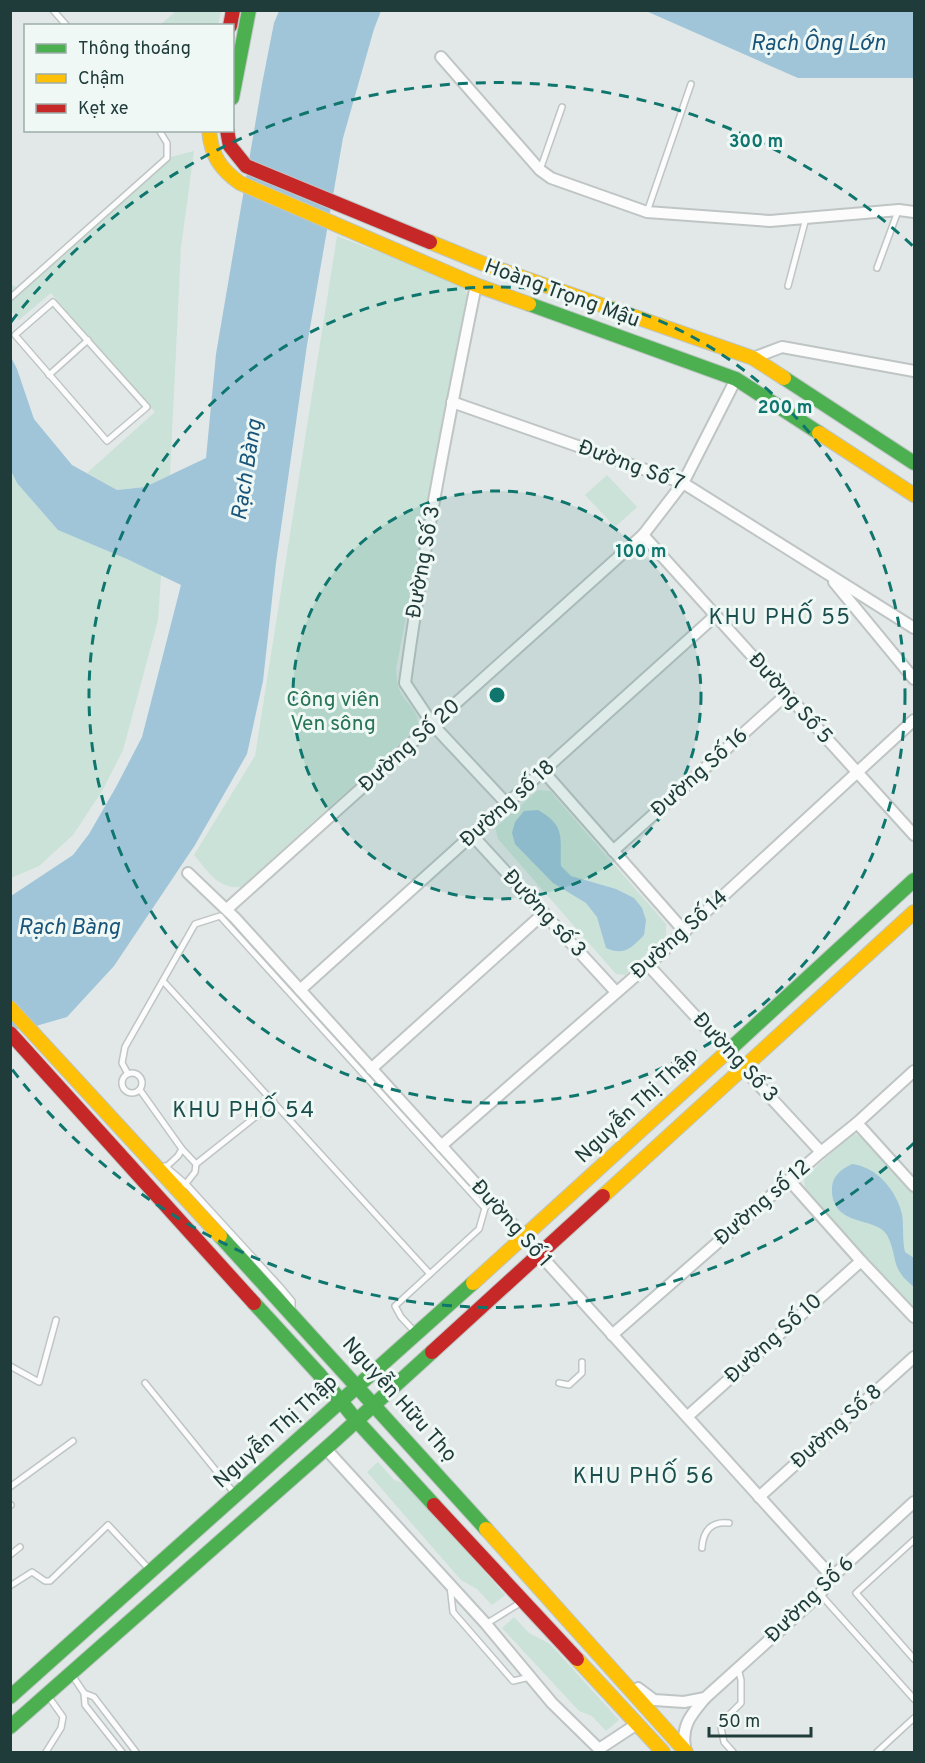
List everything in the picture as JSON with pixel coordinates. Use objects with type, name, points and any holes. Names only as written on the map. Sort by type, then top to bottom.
[{"type":"main road","points":[[234,88],[248,14]]},
{"type":"main road","name":"Hoàng Trọng Mậu","points":[[209,132],[210,145],[215,159],[224,173],[240,183],[476,285],[736,379],[915,495]]},
{"type":"main road","name":"Hoàng Trọng Mậu","points":[[227,132],[232,153],[246,166],[484,264],[753,358],[915,463]]},
{"type":"main road","points":[[736,379],[753,358]]},
{"type":"main road","name":"Nguyễn Thị Thập","points":[[10,1697],[524,1238],[915,880]]},
{"type":"main road","points":[[743,1068],[910,915]]},
{"type":"main road","name":"Nguyễn Hữu Thọ","points":[[10,1008],[216,1224],[292,1314],[687,1752]]},
{"type":"main road","name":"Nguyễn Hữu Thọ","points":[[10,1033],[356,1420],[663,1752]]},
{"type":"main road","name":"Nguyễn Thị Thập","points":[[392,1388],[743,1068]]},
{"type":"main road","points":[[10,1727],[72,1675],[392,1388],[377,1370]]},
{"type":"main road","points":[[316,1424],[329,1446]]},
{"type":"main road","points":[[56,1656],[72,1675]]},
{"type":"street","points":[[441,57],[540,170],[552,178],[647,212],[770,221],[899,210],[915,212]]},
{"type":"street","name":"Đường Số 3","points":[[476,285],[452,402],[412,628],[405,683],[434,725],[507,804]]},
{"type":"street","points":[[753,358],[782,347],[915,371]]},
{"type":"street","name":"Đường Số 20","points":[[233,921],[434,725],[643,535],[683,483],[736,379]]},
{"type":"street","name":"Đường Số 7","points":[[452,402],[683,483],[915,628]]},
{"type":"street","name":"Đường Số 5","points":[[643,535],[915,835]]},
{"type":"street","name":"Đường Số 7","points":[[828,575],[915,679]]},
{"type":"street","name":"Đường số 18","points":[[300,990],[715,616]]},
{"type":"street","name":"Đường Số 16","points":[[613,851],[786,695]]},
{"type":"street","name":"Đường Số 14","points":[[441,1146],[685,932],[915,720]]},
{"type":"street","points":[[544,772],[685,932]]},
{"type":"street","name":"Đường số 3","points":[[472,836],[616,992]]},
{"type":"street","name":"Đường Số 1","points":[[188,873],[300,990],[832,1577]]},
{"type":"street","points":[[371,1068],[544,913]]},
{"type":"street","name":"Đường Số 3","points":[[648,965],[821,1152]]},
{"type":"street","name":"Đường số 12","points":[[612,1335],[915,1071]]},
{"type":"street","points":[[858,1123],[915,1186]]},
{"type":"street","points":[[789,1180],[861,1261],[915,1317]]},
{"type":"street","name":"Đường Số 10","points":[[688,1416],[861,1261]]},
{"type":"street","name":"Đường Số 8","points":[[759,1497],[915,1356]]},
{"type":"street","points":[[329,1446],[486,1624],[552,1703],[599,1749],[637,1724]]},
{"type":"street","name":"Đường Số 6","points":[[687,1752],[682,1734],[690,1717],[705,1698],[820,1594],[832,1577],[915,1502]]},
{"type":"street","points":[[615,1671],[654,1700],[684,1702],[705,1698]]},
{"type":"lane","points":[[53,10],[65,24]]},
{"type":"lane","points":[[647,212],[690,84]]},
{"type":"lane","points":[[540,170],[562,107]]},
{"type":"lane","points":[[10,298],[167,158],[167,143],[160,132]]},
{"type":"lane","points":[[877,268],[899,210]]},
{"type":"lane","points":[[788,286],[806,218]]},
{"type":"lane","points":[[53,302],[147,407],[107,441],[49,375],[15,334],[53,302]]},
{"type":"lane","points":[[49,375],[88,340]]},
{"type":"lane","points":[[128,1074],[122,1063],[125,1047],[195,924],[220,916],[233,921],[485,1208],[479,1229],[395,1306],[401,1317],[417,1334]]},
{"type":"lane","points":[[163,981],[430,1274]]},
{"type":"lane","points":[[128,1074],[138,1075],[142,1083],[140,1090],[133,1094],[125,1091],[122,1082],[128,1074]]},
{"type":"lane","points":[[140,1090],[182,1149],[196,1164]]},
{"type":"lane","points":[[183,1188],[195,1172],[196,1164],[274,1102]]},
{"type":"lane","points":[[161,1167],[178,1156],[182,1149]]},
{"type":"lane","points":[[10,1366],[39,1383],[56,1320]]},
{"type":"lane","points":[[559,1383],[568,1385],[582,1373],[582,1362]]},
{"type":"lane","points":[[145,1383],[236,1495]]},
{"type":"lane","points":[[10,1487],[73,1441]]},
{"type":"lane","points":[[702,1548],[702,1536],[710,1526],[721,1522],[729,1523]]},
{"type":"lane","points":[[10,1586],[32,1572],[45,1581],[50,1581],[108,1525],[151,1571]]},
{"type":"lane","points":[[915,1540],[856,1593],[915,1659]]},
{"type":"lane","points":[[10,1555],[20,1547]]},
{"type":"lane","points":[[450,1585],[453,1612],[513,1681],[530,1677]]},
{"type":"lane","points":[[820,1594],[915,1700]]},
{"type":"lane","points":[[486,1624],[522,1602]]},
{"type":"lane","points":[[733,1752],[724,1742],[721,1728],[726,1718],[741,1702],[741,1680],[738,1668]]},
{"type":"lane","points":[[72,1675],[84,1693],[85,1705],[122,1752]]},
{"type":"lane","points":[[84,1693],[94,1697],[136,1752]]},
{"type":"lane","points":[[46,1752],[62,1728],[63,1717],[48,1695]]},
{"type":"lane","points":[[877,1752],[915,1718]]},
{"type":"green space","points":[[176,10],[221,11],[218,24],[161,24]]},
{"type":"green space","points":[[194,151],[181,247],[170,475],[145,487],[117,490],[87,473],[155,412],[51,293],[19,320],[11,310],[10,284],[20,289],[167,158]]},
{"type":"green space","name":"Công viên Ven sông","points":[[337,236],[456,282],[464,287],[468,298],[396,669],[399,689],[417,716],[418,727],[241,887],[233,887],[214,878],[194,855],[255,756]]},
{"type":"green space","points":[[10,469],[17,483],[127,559],[161,575],[158,620],[123,750],[102,791],[73,835],[39,866],[11,878]]},
{"type":"green space","points":[[607,475],[637,507],[615,527],[585,495]]},
{"type":"green space","points":[[538,790],[550,791],[666,924],[666,938],[625,975],[616,974],[498,839],[495,828]]},
{"type":"green space","points":[[853,1133],[865,1138],[914,1193],[914,1309],[805,1190],[804,1178]]},
{"type":"green space","points":[[378,1462],[394,1480],[410,1485],[505,1595],[492,1605],[477,1589],[461,1580],[367,1472]]},
{"type":"green space","points":[[514,1617],[529,1633],[550,1644],[619,1720],[606,1731],[592,1716],[579,1711],[502,1628]]},
{"type":"water","name":"Rạch Bàng","points":[[279,11],[381,11],[343,138],[307,345],[276,563],[263,681],[247,754],[195,845],[114,966],[67,1017],[11,1030],[11,896],[73,855],[89,834],[116,787],[142,737],[181,585],[58,530],[17,483],[10,469],[10,355],[34,419],[72,465],[117,490],[145,487],[206,458],[216,354],[262,84],[274,23]]},
{"type":"water","name":"Rạch Ông Lớn","points":[[646,11],[914,11],[914,78],[798,78]]},
{"type":"water","points":[[538,810],[553,821],[560,833],[561,866],[571,876],[616,889],[634,898],[642,908],[646,920],[644,935],[631,947],[623,951],[606,948],[597,917],[586,903],[553,883],[515,844],[512,833],[515,822],[524,811]]},
{"type":"water","points":[[852,1164],[877,1175],[895,1196],[902,1214],[905,1252],[914,1258],[914,1287],[901,1274],[887,1235],[873,1225],[846,1215],[838,1209],[833,1200],[834,1179]]},
{"type":"traffic: fast","points":[[234,88],[249,10]]},
{"type":"traffic: fast","points":[[529,304],[736,379],[819,433]]},
{"type":"traffic: fast","points":[[784,378],[914,463]]},
{"type":"traffic: fast","points":[[729,1050],[914,880]]},
{"type":"traffic: fast","points":[[220,1236],[486,1529]]},
{"type":"traffic: fast","points":[[10,1697],[473,1283]]},
{"type":"traffic: fast","points":[[254,1303],[434,1505]]},
{"type":"traffic: fast","points":[[10,1727],[432,1352]]},
{"type":"traffic: slow","points":[[209,132],[214,154],[218,161],[240,183],[476,285],[529,304]]},
{"type":"traffic: slow","points":[[430,242],[484,264],[753,358],[784,378]]},
{"type":"traffic: slow","points":[[819,433],[914,495]]},
{"type":"traffic: slow","points":[[603,1196],[914,912]]},
{"type":"traffic: slow","points":[[10,1008],[220,1236]]},
{"type":"traffic: slow","points":[[473,1283],[729,1050]]},
{"type":"traffic: slow","points":[[486,1529],[686,1752]]},
{"type":"traffic: slow","points":[[577,1659],[663,1752]]},
{"type":"traffic: jam","points":[[230,24],[233,10]]},
{"type":"traffic: jam","points":[[227,132],[230,146],[246,166],[430,242]]},
{"type":"traffic: jam","points":[[10,1033],[254,1303]]},
{"type":"traffic: jam","points":[[432,1352],[603,1196]]},
{"type":"traffic: jam","points":[[434,1505],[577,1659]]},
{"type":"district","name":"KHU PHỐ 55","points":[[780,618]]},
{"type":"district","name":"KHU PHỐ 54","points":[[244,1111]]},
{"type":"district","name":"KHU PHỐ 56","points":[[644,1477]]}]
